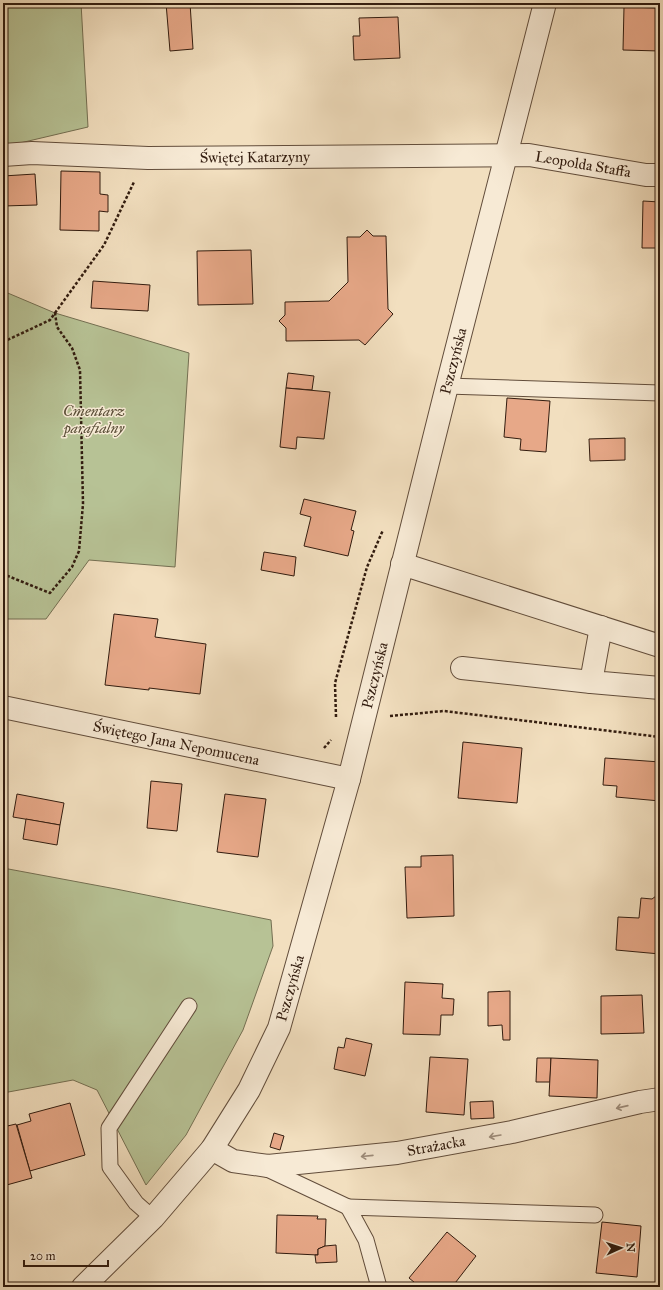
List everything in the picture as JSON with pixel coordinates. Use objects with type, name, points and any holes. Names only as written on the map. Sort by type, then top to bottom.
[{"type":"street","name":"Pszczyńska","points":[[83,1287],[153,1218],[212,1149],[248,1090],[279,1028],[349,779],[402,564],[545,3]]},
{"type":"street","name":"Świętej Katarzyny","points":[[3,155],[32,153],[148,158],[506,156]]},
{"type":"street","name":"Leopolda Staffa","points":[[506,156],[529,156],[646,175],[660,175]]},
{"type":"street","points":[[402,564],[660,646]]},
{"type":"street","points":[[591,682],[601,627]]},
{"type":"street","points":[[462,668],[660,688]]},
{"type":"street","name":"Świętego Jana Nepomucena","points":[[3,707],[349,779]]},
{"type":"street","name":"Strażacka","points":[[212,1149],[233,1161],[268,1166],[397,1153],[512,1132],[640,1102],[660,1099]]},
{"type":"lane","points":[[447,386],[660,393]]},
{"type":"lane","points":[[153,1218],[136,1203],[110,1167],[109,1128],[189,1006]]},
{"type":"lane","points":[[256,1164],[348,1207],[595,1215]]},
{"type":"lane","points":[[348,1207],[366,1240],[379,1287]]},
{"type":"path","points":[[3,342],[50,320],[104,245],[134,181],[148,173],[148,158]]},
{"type":"path","points":[[3,574],[50,593],[72,567],[79,551],[83,504],[80,370],[72,348],[57,327],[55,313]]},
{"type":"path","points":[[336,720],[335,683],[367,567],[385,524]]},
{"type":"path","points":[[387,716],[444,711],[660,737]]},
{"type":"path","points":[[323,749],[332,739]]},
{"type":"green space","points":[[3,3],[81,3],[88,127],[3,147]]},
{"type":"green space","name":"Cmentarz parafialny","points":[[3,291],[55,313],[189,353],[175,567],[89,560],[46,619],[3,619]]},
{"type":"green space","points":[[3,868],[271,920],[273,946],[243,1030],[186,1135],[146,1185],[97,1090],[73,1080],[3,1093]]},
{"type":"building","points":[[166,3],[190,3],[193,49],[170,51]]},
{"type":"building","points":[[624,7],[660,8],[660,51],[623,50]]},
{"type":"building","points":[[398,17],[400,58],[354,60],[353,36],[360,36],[359,18]]},
{"type":"building","points":[[61,171],[100,172],[100,194],[108,195],[108,212],[99,211],[99,231],[60,230]]},
{"type":"building","points":[[35,174],[37,205],[3,206],[3,176]]},
{"type":"building","points":[[643,201],[660,202],[660,248],[642,248]]},
{"type":"building","points":[[367,230],[373,236],[386,236],[388,309],[393,314],[365,345],[359,340],[286,341],[286,328],[279,321],[285,315],[285,302],[329,301],[348,282],[347,237],[360,237]]},
{"type":"building","points":[[251,250],[253,304],[198,305],[197,251]]},
{"type":"building","points":[[93,281],[150,285],[148,311],[91,308]]},
{"type":"building","points":[[288,373],[314,376],[312,390],[286,388]]},
{"type":"building","points":[[286,388],[330,392],[324,439],[297,437],[296,449],[280,447]]},
{"type":"building","points":[[507,398],[550,401],[546,452],[520,450],[521,439],[504,437]]},
{"type":"building","points":[[625,438],[625,460],[590,461],[589,439]]},
{"type":"building","points":[[304,499],[356,511],[351,530],[354,531],[348,556],[304,546],[311,517],[300,514]]},
{"type":"building","points":[[264,552],[296,557],[294,576],[261,570]]},
{"type":"building","points":[[114,614],[158,619],[155,637],[206,644],[200,694],[105,685]]},
{"type":"building","points":[[463,742],[522,748],[517,803],[458,798]]},
{"type":"building","points":[[605,758],[660,762],[660,801],[616,797],[617,786],[603,785]]},
{"type":"building","points":[[151,781],[182,784],[177,831],[147,828]]},
{"type":"building","points":[[17,794],[64,803],[60,825],[13,817]]},
{"type":"building","points":[[225,794],[266,799],[258,857],[217,852]]},
{"type":"building","points":[[26,819],[60,825],[57,845],[23,839]]},
{"type":"building","points":[[453,855],[454,916],[407,918],[405,867],[421,867],[421,856]]},
{"type":"building","points":[[656,896],[660,896],[660,954],[616,950],[618,917],[639,918],[641,898],[652,899]]},
{"type":"building","points":[[405,982],[443,984],[442,998],[454,999],[453,1015],[441,1015],[440,1035],[403,1034]]},
{"type":"building","points":[[510,991],[510,1040],[503,1040],[502,1025],[488,1026],[488,992]]},
{"type":"building","points":[[642,995],[644,1033],[601,1034],[601,996]]},
{"type":"building","points":[[346,1038],[372,1044],[365,1076],[334,1069],[338,1047],[344,1048]]},
{"type":"building","points":[[430,1057],[468,1059],[464,1115],[426,1112]]},
{"type":"building","points":[[537,1058],[551,1058],[550,1082],[536,1082]]},
{"type":"building","points":[[551,1058],[598,1060],[597,1098],[549,1096]]},
{"type":"building","points":[[493,1101],[494,1118],[471,1119],[470,1102]]},
{"type":"building","points":[[70,1103],[85,1155],[30,1171],[17,1125],[31,1121],[29,1114]]},
{"type":"building","points":[[16,1124],[32,1178],[3,1186],[3,1127]]},
{"type":"building","points":[[274,1133],[284,1136],[280,1150],[270,1147]]},
{"type":"building","points":[[277,1215],[318,1216],[317,1219],[326,1219],[325,1246],[318,1249],[318,1255],[276,1253]]},
{"type":"building","points":[[602,1222],[641,1226],[637,1277],[596,1273]]},
{"type":"building","points":[[447,1232],[476,1256],[452,1287],[420,1287],[409,1278]]},
{"type":"building","points":[[336,1245],[337,1262],[316,1263],[315,1255],[318,1255],[318,1249],[325,1246]]},
{"type":"building","points":[[656,1256],[660,1256],[660,1284],[656,1265]]}]
